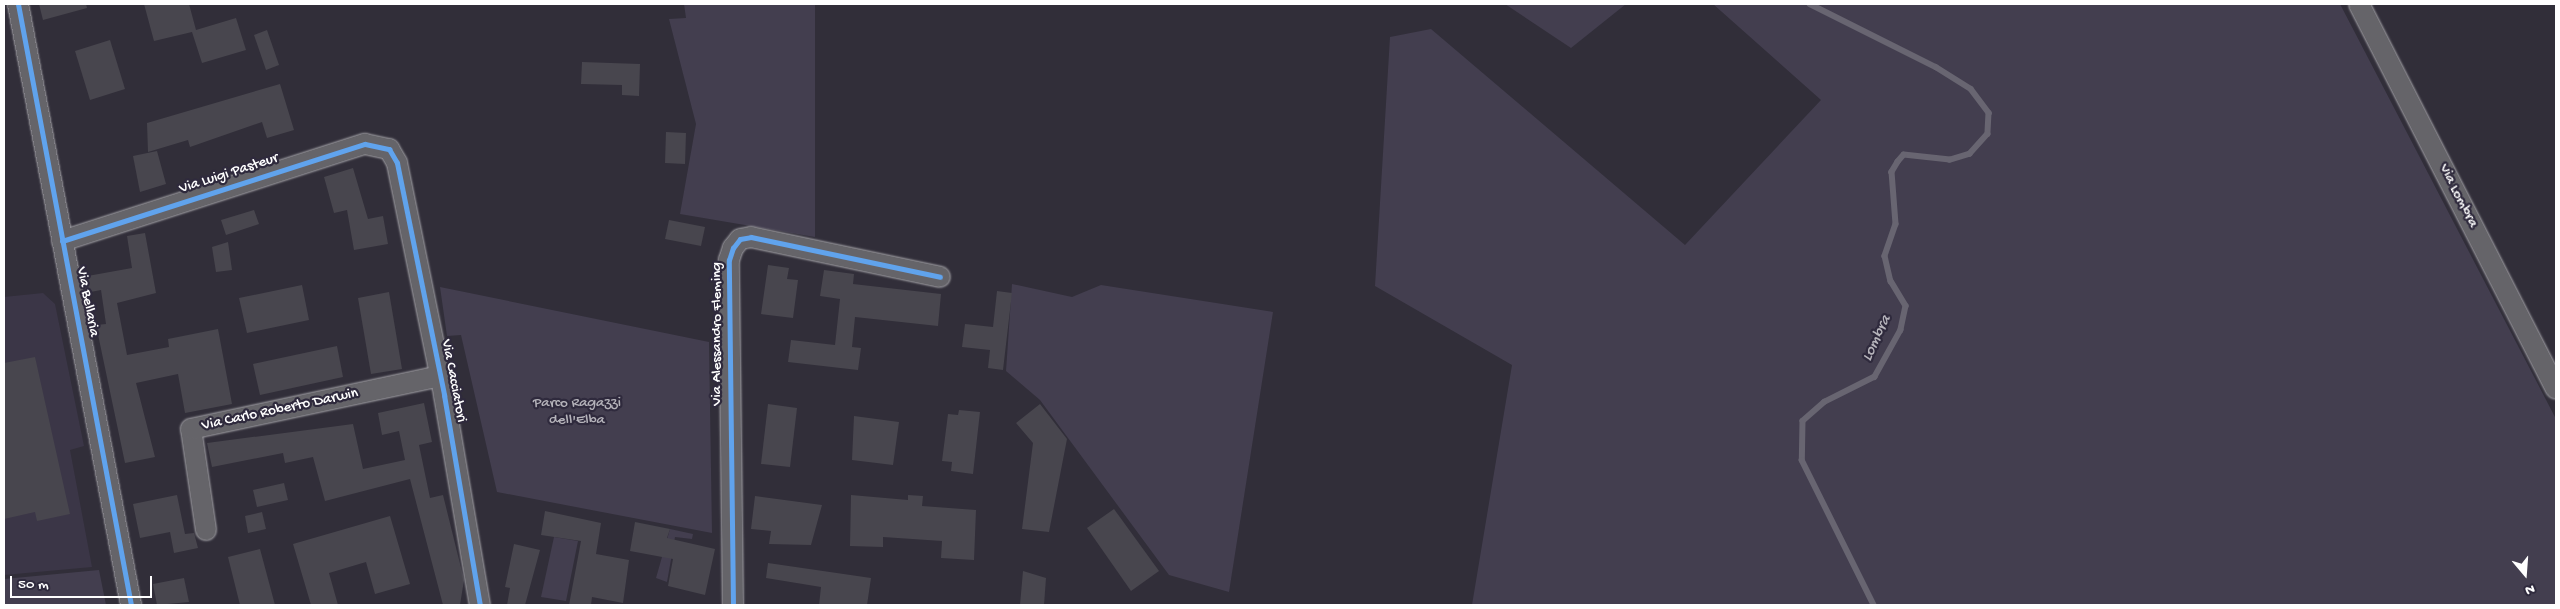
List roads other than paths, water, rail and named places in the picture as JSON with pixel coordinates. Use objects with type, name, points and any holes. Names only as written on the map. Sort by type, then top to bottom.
[{"type":"street","name":"Via Bellaria","points":[[18,4],[131,605]]},
{"type":"street","name":"Via Lombra","points":[[2360,4],[2556,389]]},
{"type":"street","name":"Via Luigi Pasteur","points":[[62,241],[365,144],[389,149],[397,163]]},
{"type":"street","name":"Via Cacciatori","points":[[397,163],[440,376],[480,605]]},
{"type":"street","name":"Via Alessandro Fleming","points":[[732,605],[729,260],[733,248],[740,239],[751,237],[940,277]]},
{"type":"street","name":"Via Carlo Roberto Darwin","points":[[206,530],[190,429],[440,376]]},
{"type":"waterway","name":"Lombra","points":[[1810,4],[1936,67],[1971,89],[1989,113],[1988,134],[1970,154],[1950,160],[1904,155],[1898,162],[1892,172],[1896,224],[1885,256],[1891,281],[1906,306],[1901,330],[1875,377],[1825,402],[1803,421],[1802,460],[1874,605]]},
{"type":"park label","name":"Parco Ragazzi dell'Elba","points":[[577,412]]}]
